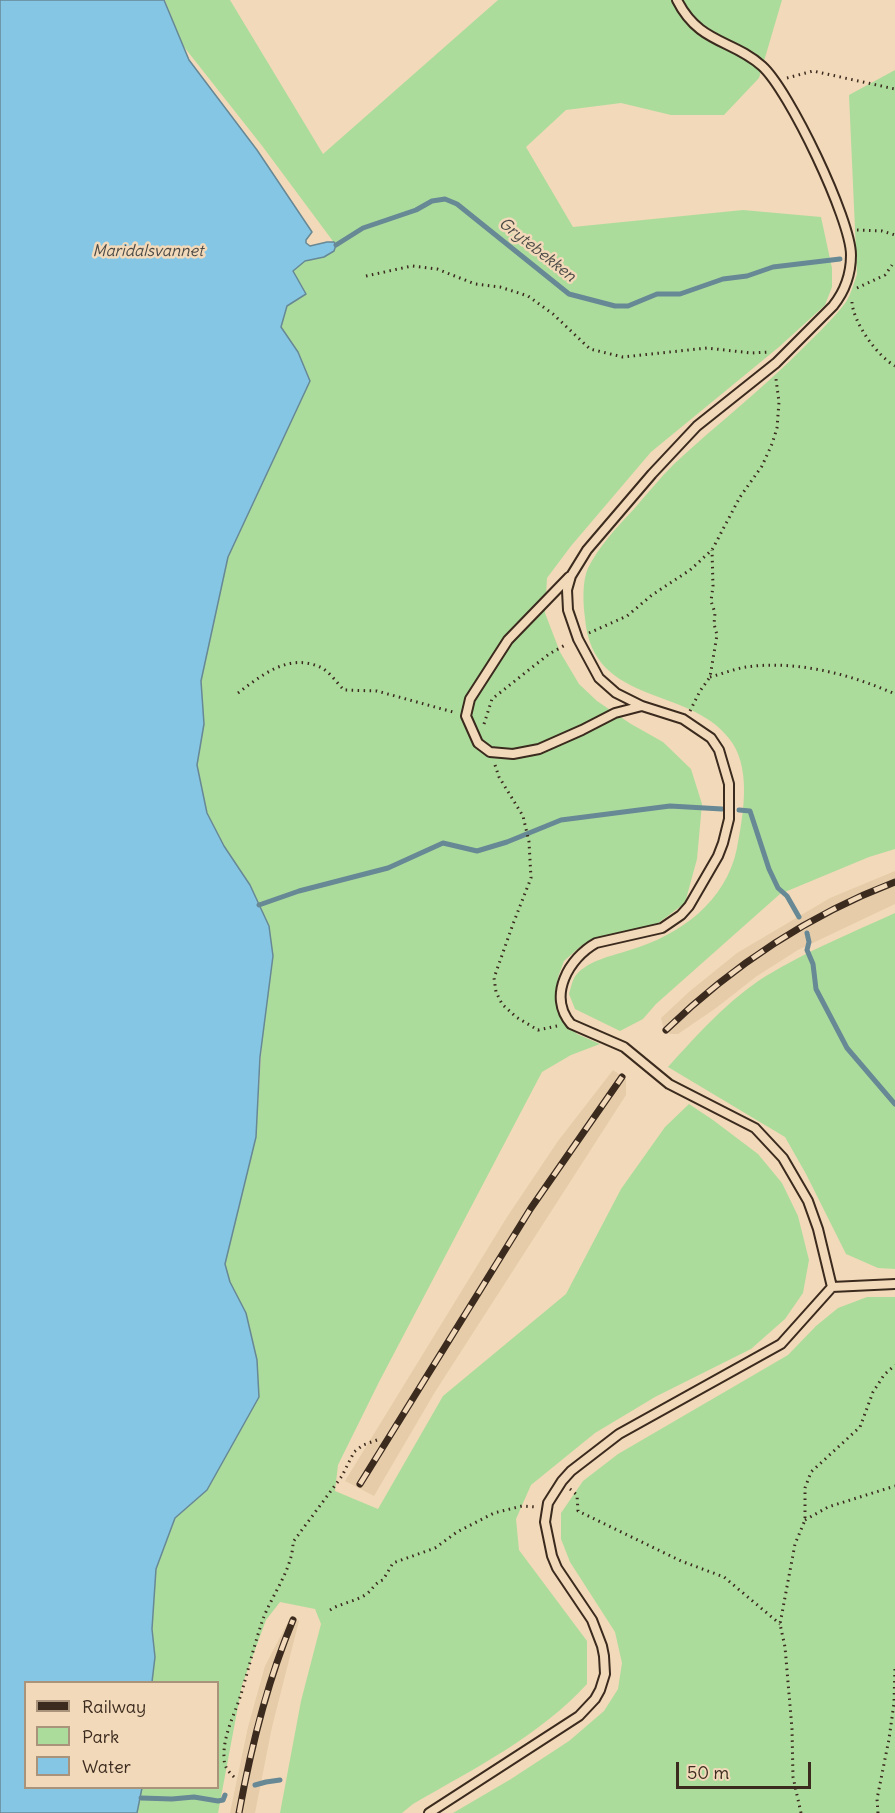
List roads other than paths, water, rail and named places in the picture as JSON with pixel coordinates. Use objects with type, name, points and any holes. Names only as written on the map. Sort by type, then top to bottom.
[{"type":"lane","points":[[642,706],[615,713],[539,749],[513,754],[490,752],[477,743],[466,716],[470,699],[508,640],[570,576],[587,550],[652,474],[697,426],[776,363],[841,297],[849,274],[851,255],[840,213],[802,127],[776,81],[756,61],[711,38],[690,21],[677,0]]},
{"type":"lane","points":[[570,576],[567,590],[568,610],[578,639],[599,678],[616,693],[642,706],[683,719],[711,738],[725,766],[730,804],[729,819],[718,856],[689,906],[674,921],[662,928],[596,943],[587,948],[567,970],[561,994],[565,1017],[571,1024],[624,1047],[669,1084],[755,1128],[783,1158],[808,1201],[818,1229],[832,1287]]},
{"type":"lane","points":[[429,1813],[579,1716],[596,1699],[603,1682],[605,1666],[602,1646],[592,1620],[556,1568],[546,1530],[547,1508],[562,1481],[585,1459],[619,1434],[781,1344],[832,1287],[895,1284]]},
{"type":"water","name":"Maridalsvannet","points":[[0,0],[164,0],[189,60],[257,150],[312,232],[306,243],[310,246],[334,242],[336,245],[334,251],[324,257],[305,261],[293,271],[306,294],[287,306],[281,327],[298,352],[310,381],[228,557],[201,681],[204,724],[197,765],[207,813],[224,846],[250,885],[269,926],[273,956],[260,1057],[256,1137],[225,1264],[230,1282],[246,1313],[257,1360],[259,1397],[207,1490],[175,1518],[156,1569],[152,1629],[155,1657],[152,1681],[24,1681],[24,1789],[142,1789],[137,1813],[0,1813]]},
{"type":"waterway","name":"Grytebekken","points":[[336,245],[363,228],[416,210],[432,201],[445,199],[457,204],[569,294],[615,306],[628,306],[657,294],[680,294],[723,279],[747,276],[773,267],[840,259]]},
{"type":"waterway","points":[[259,905],[299,891],[388,868],[443,843],[477,851],[507,842],[561,820],[670,806],[722,809]]},
{"type":"waterway","points":[[739,810],[750,811],[769,869],[778,888],[787,896],[799,917]]},
{"type":"waterway","points":[[807,933],[809,942],[807,950],[813,964],[816,989],[847,1048],[895,1104]]},
{"type":"waterway","points":[[255,1785],[280,1780]]},
{"type":"waterway","points":[[141,1798],[194,1797],[218,1801],[223,1800],[225,1795]]},
{"type":"railway","points":[[666,1030],[718,985],[773,944],[832,910],[895,882]]},
{"type":"railway","points":[[360,1484],[531,1208],[622,1077]]},
{"type":"railway","points":[[239,1813],[261,1715],[275,1667],[293,1620]]}]
